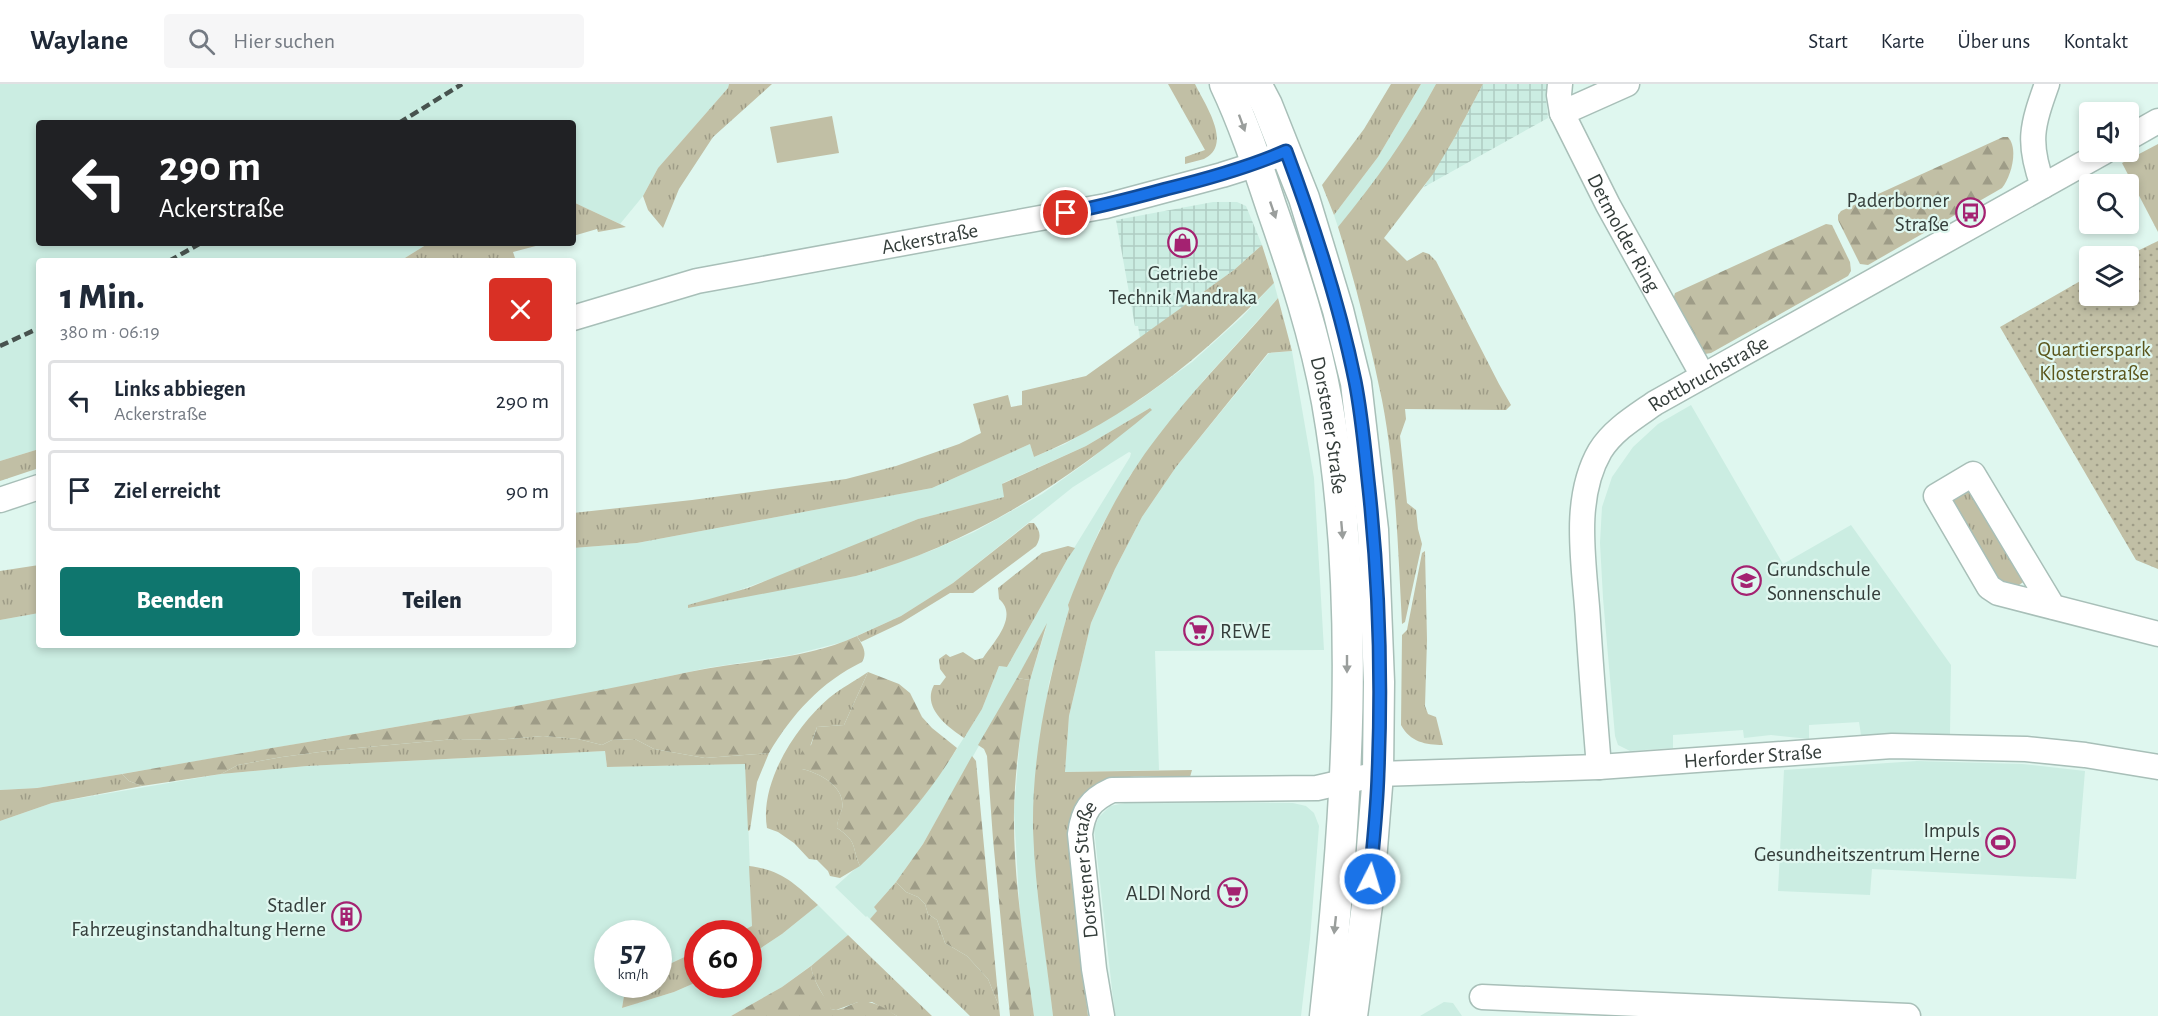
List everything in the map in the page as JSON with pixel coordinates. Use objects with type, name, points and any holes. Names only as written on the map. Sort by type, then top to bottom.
[{"type":"main road","name":"Dorstener Straße","points":[[1225,84],[1240,116],[1289,256],[1316,347],[1327,403],[1339,492],[1346,606],[1347,716],[1337,911],[1325,1016]]},
{"type":"main road","name":"Dorstener Straße","points":[[1257,84],[1286,151],[1324,258],[1356,383],[1366,456],[1377,606],[1378,774],[1367,908],[1352,1016]]},
{"type":"street","name":"Detmolder Ring","points":[[1560,84],[1562,113],[1608,205],[1703,376]]},
{"type":"street","points":[[1562,113],[1627,84]]},
{"type":"street","points":[[2043,186],[2035,165],[2032,130],[2047,84]]},
{"type":"street","points":[[2139,132],[2158,121]]},
{"type":"street","name":"Ackerstraße","points":[[576,317],[697,281],[1106,206],[1222,175],[1257,164],[1286,151]]},
{"type":"street","name":"Rottbruchstraße","points":[[1599,766],[1582,534],[1585,491],[1594,462],[1607,441],[1628,421],[1703,376],[2085,162]]},
{"type":"street","points":[[2053,607],[1973,474],[1936,496],[1989,587],[1998,593],[2158,634]]},
{"type":"street","points":[[0,500],[36,488]]},
{"type":"street","name":"Herforder Straße","points":[[1345,783],[1378,774],[1599,766],[1892,746],[2026,749],[2085,755],[2158,767]]},
{"type":"street","name":"Dorstener Straße","points":[[1102,1016],[1080,834],[1082,818],[1089,805],[1100,795],[1112,790],[1298,789],[1345,783]]},
{"type":"street","points":[[1482,997],[1908,1016]]},
{"type":"shaded area","points":[[0,84],[729,84],[728,88],[658,168],[643,196],[620,224],[576,203],[576,120],[36,120],[36,246],[424,246],[405,258],[36,258],[36,450],[0,461]]},
{"type":"shaded area","points":[[1421,84],[1436,84],[1404,141],[1378,178],[1338,227],[1334,215],[1378,157]]},
{"type":"shaded area","points":[[1483,84],[1547,84],[1548,118],[1424,187],[1455,137]]},
{"type":"shaded area","points":[[1213,202],[1237,202],[1246,206],[1262,245],[1234,270],[1140,338],[1138,326],[1135,326],[1116,220]]},
{"type":"shaded area","points":[[1274,283],[1278,298],[1203,381],[1131,474],[1099,531],[1068,605],[1069,609],[1049,683],[1036,771],[1035,858],[1053,1016],[1034,1016],[1020,916],[1014,812],[1021,724],[1030,680],[1046,628],[923,844],[896,882],[874,907],[878,911],[870,919],[866,917],[835,887],[886,841],[928,791],[951,758],[982,709],[999,666],[1007,667],[1068,558],[1130,457],[1129,452],[1073,487],[953,583],[901,616],[843,642],[792,655],[707,668],[587,694],[37,788],[0,790],[0,620],[36,614],[36,648],[576,648],[576,548],[637,543],[932,488],[1030,444],[1034,457],[1065,444],[1141,399],[1192,362],[1242,317]],"holes":[[[1150,408],[1091,459],[1042,494],[974,532],[878,570],[856,576],[720,597],[796,570],[918,519],[1005,497],[1003,483],[1086,446]]]},
{"type":"shaded area","points":[[1292,351],[1314,478],[1324,650],[1155,651],[1159,770],[1065,772],[1069,716],[1091,623],[1142,517],[1176,467],[1269,353]]},
{"type":"shaded area","name":"Grundschule Sonnenschule","points":[[1691,405],[1783,564],[1851,525],[1951,665],[1950,734],[1861,735],[1859,722],[1809,725],[1809,739],[1771,735],[1744,738],[1743,730],[1673,735],[1673,748],[1630,751],[1618,745],[1615,736],[1603,598],[1600,543],[1602,507],[1612,477],[1633,447],[1658,424]]},
{"type":"shaded area","points":[[605,751],[607,767],[746,764],[752,920],[684,920],[684,957],[672,963],[672,920],[594,920],[594,998],[624,998],[622,1008],[654,998],[672,998],[672,993],[684,988],[684,998],[762,998],[762,947],[818,905],[848,935],[782,987],[731,1016],[0,1016],[0,821],[52,803],[221,774],[307,766]]},
{"type":"shaded area","points":[[1917,761],[2022,764],[2085,771],[2076,879],[1872,869],[1870,895],[1778,891],[1784,770]]},
{"type":"shaded area","points":[[1130,802],[1293,803],[1306,806],[1314,813],[1319,826],[1301,1016],[1115,1016],[1094,829],[1099,817],[1110,806]]},
{"type":"shaded area","points":[[1444,1002],[1453,1003],[1462,1016],[1420,1016]]},
{"type":"green space","points":[[729,84],[772,84],[713,137],[679,189],[663,228],[648,210],[643,196],[658,168],[728,88]]},
{"type":"green space","points":[[1168,84],[1195,84],[1210,112],[1217,134],[1217,144],[1213,153],[1204,159],[1185,164],[1185,157],[1205,150]]},
{"type":"green space","points":[[1391,84],[1421,84],[1378,157],[1334,215],[1322,185],[1364,129]]},
{"type":"green space","points":[[1436,84],[1483,84],[1433,174],[1384,238],[1407,261],[1423,252],[1436,261],[1511,405],[1506,410],[1405,409],[1406,419],[1400,436],[1407,503],[1416,510],[1422,544],[1405,622],[1402,624],[1396,511],[1387,428],[1368,335],[1338,227],[1390,158]]},
{"type":"green space","points":[[832,116],[839,153],[777,163],[770,127]]},
{"type":"green space","points":[[2003,137],[2008,137],[2011,142],[2013,156],[2011,170],[2002,188],[1868,265],[1860,264],[1838,220],[1841,211]]},
{"type":"green space","points":[[2158,144],[2158,232],[2139,196],[2139,174],[2128,174],[2122,163],[2139,162],[2139,154]]},
{"type":"green space","points":[[576,203],[626,227],[598,232],[597,229],[576,235]]},
{"type":"green space","points":[[1826,224],[1832,225],[1850,262],[1851,271],[1848,276],[1711,353],[1705,354],[1701,351],[1673,300],[1675,293]]},
{"type":"green space","name":"Quartierspark Klosterstraße","points":[[2158,241],[2158,569],[2136,560],[2000,327],[2079,282],[2079,306],[2139,306],[2139,250]]},
{"type":"green space","points":[[1262,245],[1274,283],[1220,336],[1163,383],[1101,424],[1034,457],[1030,444],[932,488],[637,543],[576,548],[576,513],[846,479],[896,466],[959,444],[981,433],[973,404],[1008,395],[1011,407],[1022,405],[1022,391],[1086,376],[1234,270]]},
{"type":"green space","points":[[424,246],[536,246],[513,252],[515,258],[405,258]]},
{"type":"green space","points":[[1278,298],[1292,351],[1268,353],[1176,467],[1142,517],[1091,623],[1069,716],[1065,772],[1192,770],[1190,777],[1152,776],[1114,779],[1084,794],[1074,809],[1068,830],[1088,1016],[1053,1016],[1036,876],[1033,801],[1038,745],[1054,663],[1069,609],[1068,605],[1107,517],[1144,455],[1187,400]]},
{"type":"green space","points":[[1150,408],[1152,410],[1119,437],[1049,487],[1013,510],[937,548],[856,576],[688,608],[688,605],[748,588],[918,519],[1004,497],[1002,484],[1086,446]]},
{"type":"green space","points":[[36,450],[36,469],[0,481],[0,461]]},
{"type":"green space","points":[[1966,486],[2026,580],[2015,588],[2005,589],[1950,510],[1951,493]]},
{"type":"green space","points":[[1029,523],[1034,523],[1039,532],[1036,546],[973,593],[950,593],[901,623],[861,642],[857,636],[901,616],[953,583]]},
{"type":"green space","points":[[1068,546],[1075,548],[1007,667],[999,666],[982,709],[964,738],[943,722],[933,708],[931,693],[934,685],[940,685],[946,677],[940,669],[939,659],[946,654],[950,657],[963,652],[975,660],[983,658],[1006,621],[1005,606],[999,599],[998,588],[1042,553]]},
{"type":"green space","points":[[1425,551],[1427,640],[1425,706],[1428,714],[1436,717],[1443,745],[1414,739],[1401,725],[1402,635],[1407,630],[1422,553]]},
{"type":"green space","points":[[36,565],[36,614],[0,620],[0,571]]},
{"type":"green space","points":[[1047,623],[1030,680],[1017,678]]},
{"type":"green space","points":[[857,636],[864,652],[862,662],[833,679],[809,700],[787,725],[769,753],[705,758],[654,749],[635,739],[612,740],[602,745],[578,739],[543,736],[497,740],[455,739],[335,750],[238,765],[221,774],[142,786],[129,781],[122,774],[477,713],[710,668],[796,655]]},
{"type":"green space","points":[[868,672],[844,725],[817,727],[802,769],[824,778],[840,794],[842,809],[837,828],[853,844],[860,866],[840,878],[830,876],[817,860],[809,859],[794,843],[778,832],[767,828],[766,811],[774,774],[804,724],[829,698]]},
{"type":"green space","points":[[868,672],[899,684],[910,693],[922,717],[957,748],[913,810],[860,866],[853,844],[837,828],[842,809],[840,794],[824,778],[802,769],[798,758],[804,748],[811,745],[817,727],[844,725]]},
{"type":"green space","points":[[1017,678],[1030,680],[1017,762],[1014,838],[1020,914],[1034,1016],[1010,1016],[987,756],[984,749],[978,745]]},
{"type":"green space","points":[[543,736],[578,739],[602,745],[612,740],[635,739],[654,749],[705,758],[769,753],[757,782],[750,830],[748,831],[745,764],[607,767],[605,751],[307,766],[221,774],[238,765],[335,750],[455,739],[497,740]]},
{"type":"green space","points":[[972,756],[976,761],[999,1006],[988,979],[967,956],[945,943],[937,920],[928,914],[925,904],[918,897],[906,892],[896,882],[923,844]]},
{"type":"green space","points":[[122,774],[129,781],[142,786],[52,803],[0,821],[0,790],[37,788]]},
{"type":"green space","points":[[749,866],[770,871],[787,879],[818,905],[762,947],[762,920],[752,920]]},
{"type":"green space","points":[[896,882],[906,892],[918,897],[925,904],[928,914],[937,920],[945,943],[967,956],[988,979],[999,1006],[1000,1016],[970,1016],[870,919],[877,911],[874,907]]},
{"type":"green space","points":[[848,935],[932,1016],[897,1016],[872,1002],[858,1002],[836,1010],[831,1009],[816,982],[811,966]]},
{"type":"green space","points":[[684,957],[684,988],[672,993],[672,963]]},
{"type":"green space","points":[[811,966],[815,980],[830,1002],[831,1009],[838,1010],[863,1001],[873,1003],[897,1016],[731,1016],[782,987]]},
{"type":"green space","points":[[624,998],[654,998],[622,1008]]},
{"type":"railway","points":[[404,120],[462,84]]},
{"type":"railway","points":[[174,258],[196,246]]},
{"type":"railway","points":[[0,346],[36,329]]},
{"type":"place","name":"Paderborner Straße","points":[[1970,212]]},
{"type":"place","name":"Getriebe Technik Mandraka","points":[[1183,242]]},
{"type":"place","name":"Grundschule Sonnenschule","points":[[1746,581]]},
{"type":"place","name":"REWE","points":[[1199,631]]},
{"type":"place","name":"Impuls Gesundheitszentrum Herne","points":[[2001,842]]},
{"type":"place","name":"ALDI Nord","points":[[1232,893]]},
{"type":"place","name":"Stadler Fahrzeuginstandhaltung Herne","points":[[347,917]]},
{"type":"route","points":[[1066,213],[1106,206],[1222,175],[1257,164],[1286,151],[1314,228],[1338,310],[1356,383],[1366,456],[1373,530],[1379,682],[1378,774],[1370,879]]}]
